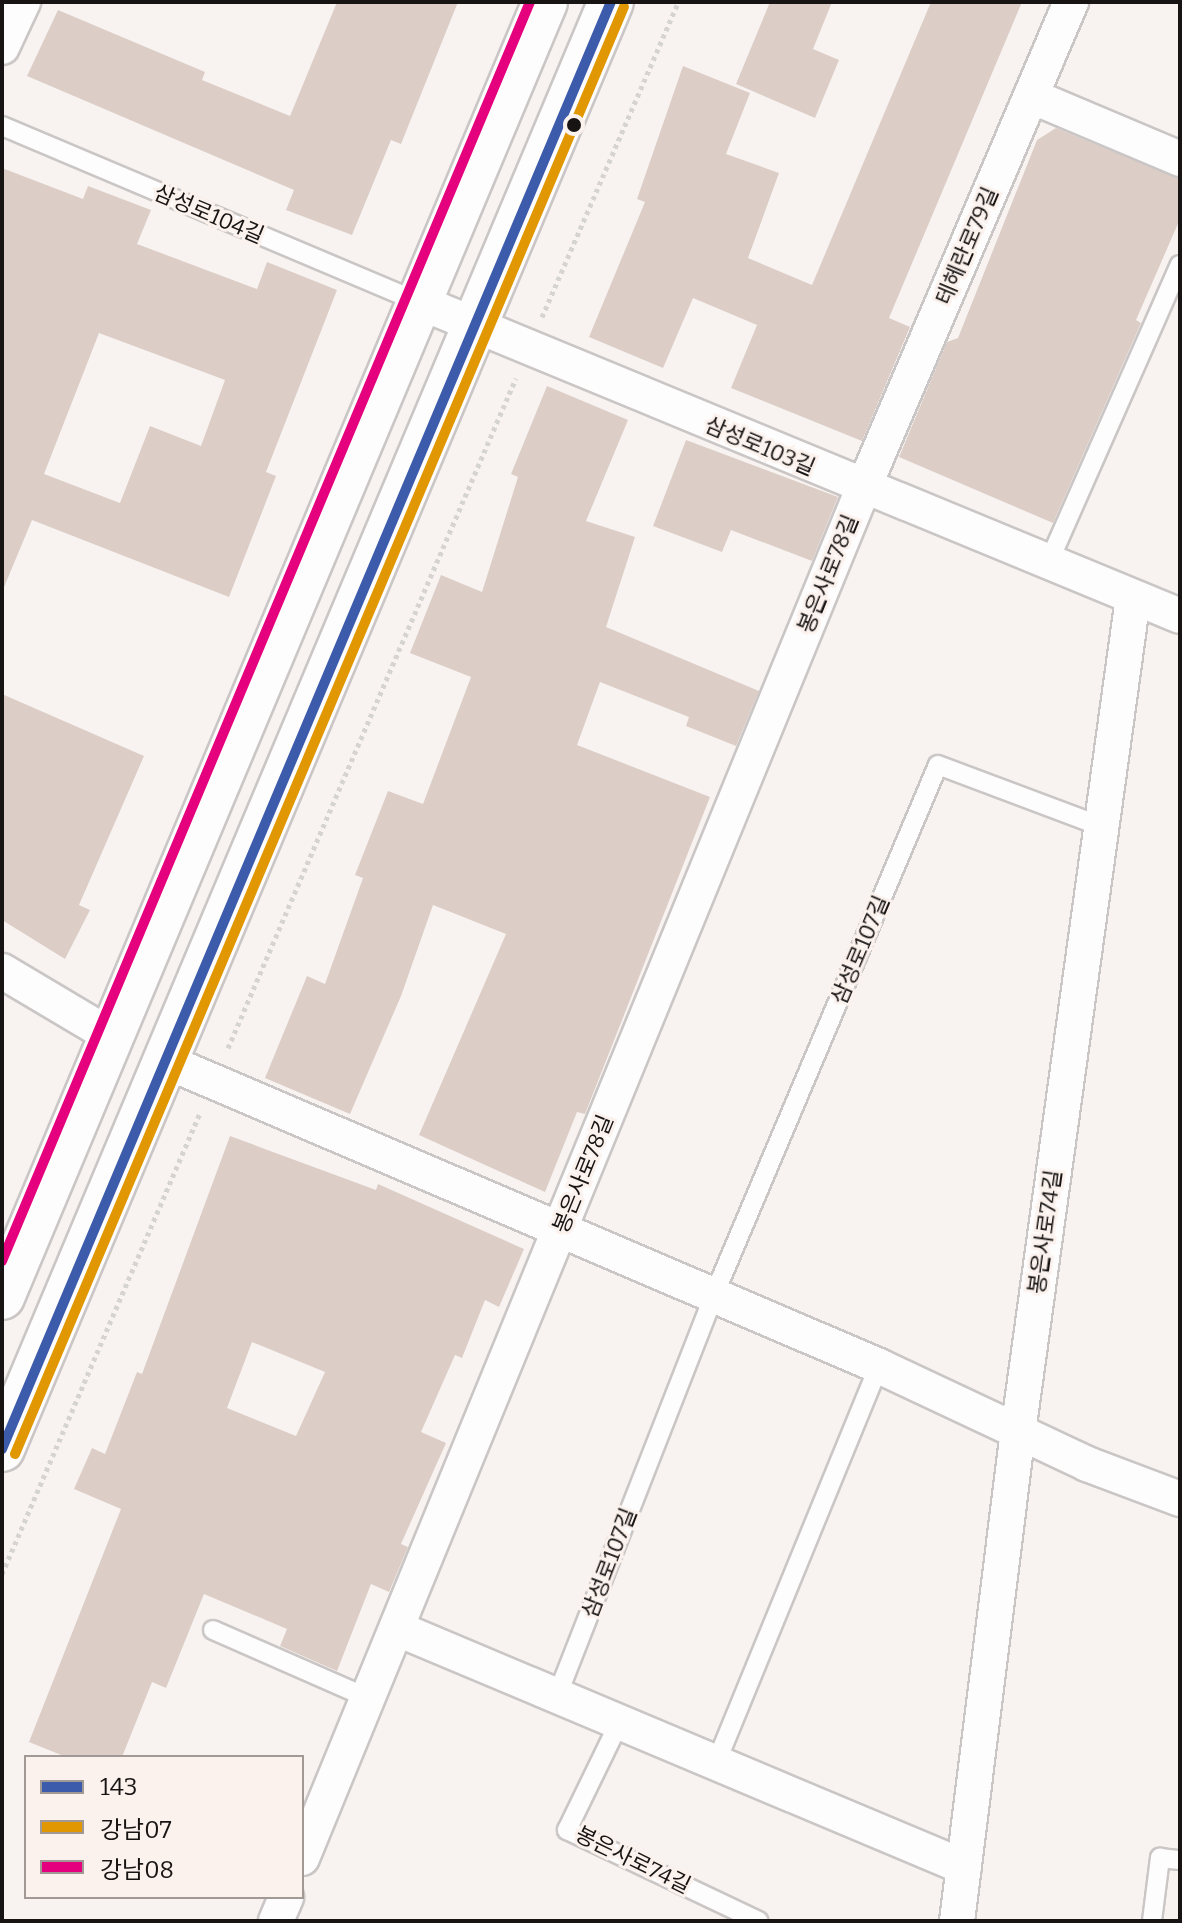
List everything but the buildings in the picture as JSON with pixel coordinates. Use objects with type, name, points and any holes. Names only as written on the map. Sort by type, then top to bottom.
[{"type":"main road","points":[[2,1297],[113,1037],[417,301],[545,2]]},
{"type":"main road","points":[[2,1449],[163,1060],[611,2]]},
{"type":"street","points":[[2,47],[23,2]]},
{"type":"street","name":"테헤란로79길","points":[[863,489],[1071,2]]},
{"type":"street","points":[[1031,96],[1180,159]]},
{"type":"street","name":"삼성로103길","points":[[417,301],[1047,566],[1180,616]]},
{"type":"street","name":"봉은사로78길","points":[[304,1853],[863,489]]},
{"type":"street","name":"봉은사로74길","points":[[957,1921],[1018,1432],[1133,598]]},
{"type":"street","points":[[2,971],[113,1037]]},
{"type":"street","points":[[163,1060],[561,1228],[879,1366],[1018,1432],[1180,1499]]},
{"type":"street","points":[[398,1629],[964,1867]]},
{"type":"street","points":[[276,1921],[285,1899]]},
{"type":"lane","name":"삼성로104길","points":[[2,126],[417,301]]},
{"type":"lane","points":[[1047,566],[1180,265]]},
{"type":"lane","name":"삼성로107길","points":[[557,1696],[714,1295],[938,765],[1100,826]]},
{"type":"lane","points":[[716,1763],[879,1366]]},
{"type":"lane","points":[[213,1630],[368,1698]]},
{"type":"lane","name":"봉은사로74길","points":[[619,1723],[567,1830],[759,1921]]},
{"type":"lane","points":[[1152,1921],[1160,1858],[1180,1860]]},
{"type":"path","points":[[2,1574],[678,2]]},
{"type":"transit line","name":"강남08","points":[[2,1261],[530,2]]},
{"type":"transit line","name":"143","points":[[2,1449],[611,2]]},
{"type":"transit line","name":"강남07","points":[[15,1454],[624,7]]}]
